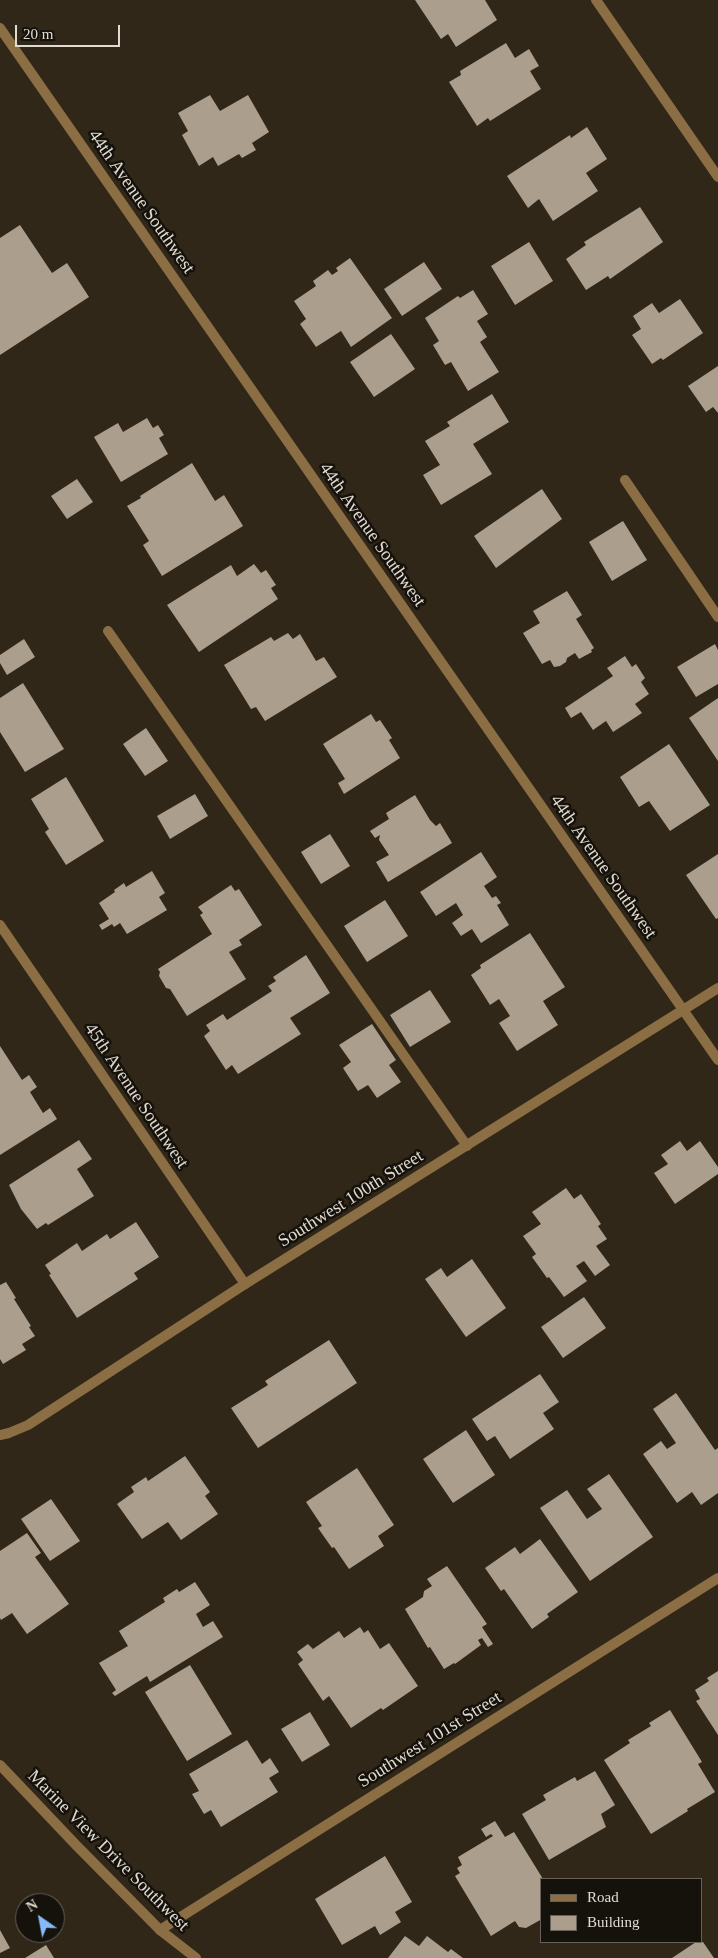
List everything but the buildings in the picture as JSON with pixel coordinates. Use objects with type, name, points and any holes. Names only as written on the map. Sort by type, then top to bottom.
[{"type":"street","points":[[596,0],[718,177]]},
{"type":"street","name":"44th Avenue Southwest","points":[[0,28],[718,1060]]},
{"type":"street","points":[[625,480],[718,617]]},
{"type":"street","points":[[108,631],[467,1146]]},
{"type":"street","name":"45th Avenue Southwest","points":[[0,926],[245,1284]]},
{"type":"street","name":"Southwest 100th Street","points":[[0,1435],[28,1425],[245,1284],[718,988]]},
{"type":"street","name":"Southwest 101st Street","points":[[160,1930],[718,1578]]},
{"type":"street","name":"Marine View Drive Southwest","points":[[0,1765],[160,1930],[196,1958]]}]
